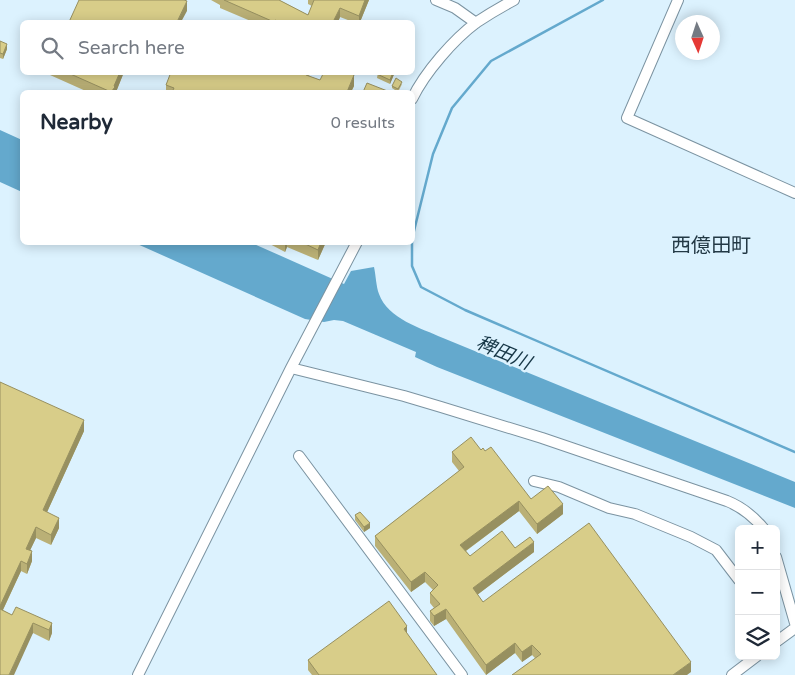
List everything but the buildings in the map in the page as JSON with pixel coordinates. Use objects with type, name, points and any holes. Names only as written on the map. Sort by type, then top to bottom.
[{"type":"street","points":[[436,0],[454,8],[476,23]]},
{"type":"street","points":[[415,94],[439,60],[476,23],[514,0]]},
{"type":"street","points":[[678,0],[627,118],[795,193]]},
{"type":"street","points":[[138,675],[309,332],[356,245]]},
{"type":"street","points":[[291,368],[404,396],[542,438],[727,501],[737,505],[760,525]]},
{"type":"street","points":[[299,456],[462,675]]},
{"type":"street","points":[[534,481],[558,487],[609,508],[635,514],[691,537],[716,550],[735,575]]},
{"type":"street","points":[[727,501],[740,500]]},
{"type":"street","points":[[779,570],[795,623]]},
{"type":"street","points":[[780,639],[795,628]]},
{"type":"street","points":[[732,675],[752,660]]},
{"type":"water","points":[[0,130],[20,139],[20,191],[0,182]]},
{"type":"water","points":[[139,245],[256,245],[344,284],[351,271],[374,267],[378,291],[383,303],[406,322],[795,482],[795,508],[437,367],[415,357],[416,352],[343,321],[324,322],[305,319]]},
{"type":"waterway","points":[[415,227],[433,154],[452,108],[491,61],[603,0]]},
{"type":"waterway","points":[[412,245],[412,266],[421,287],[465,310],[795,452]]},
{"type":"district","name":"西億田町","points":[[711,245]]},
{"type":"water label","name":"稗田川","points":[[504,352]]}]
